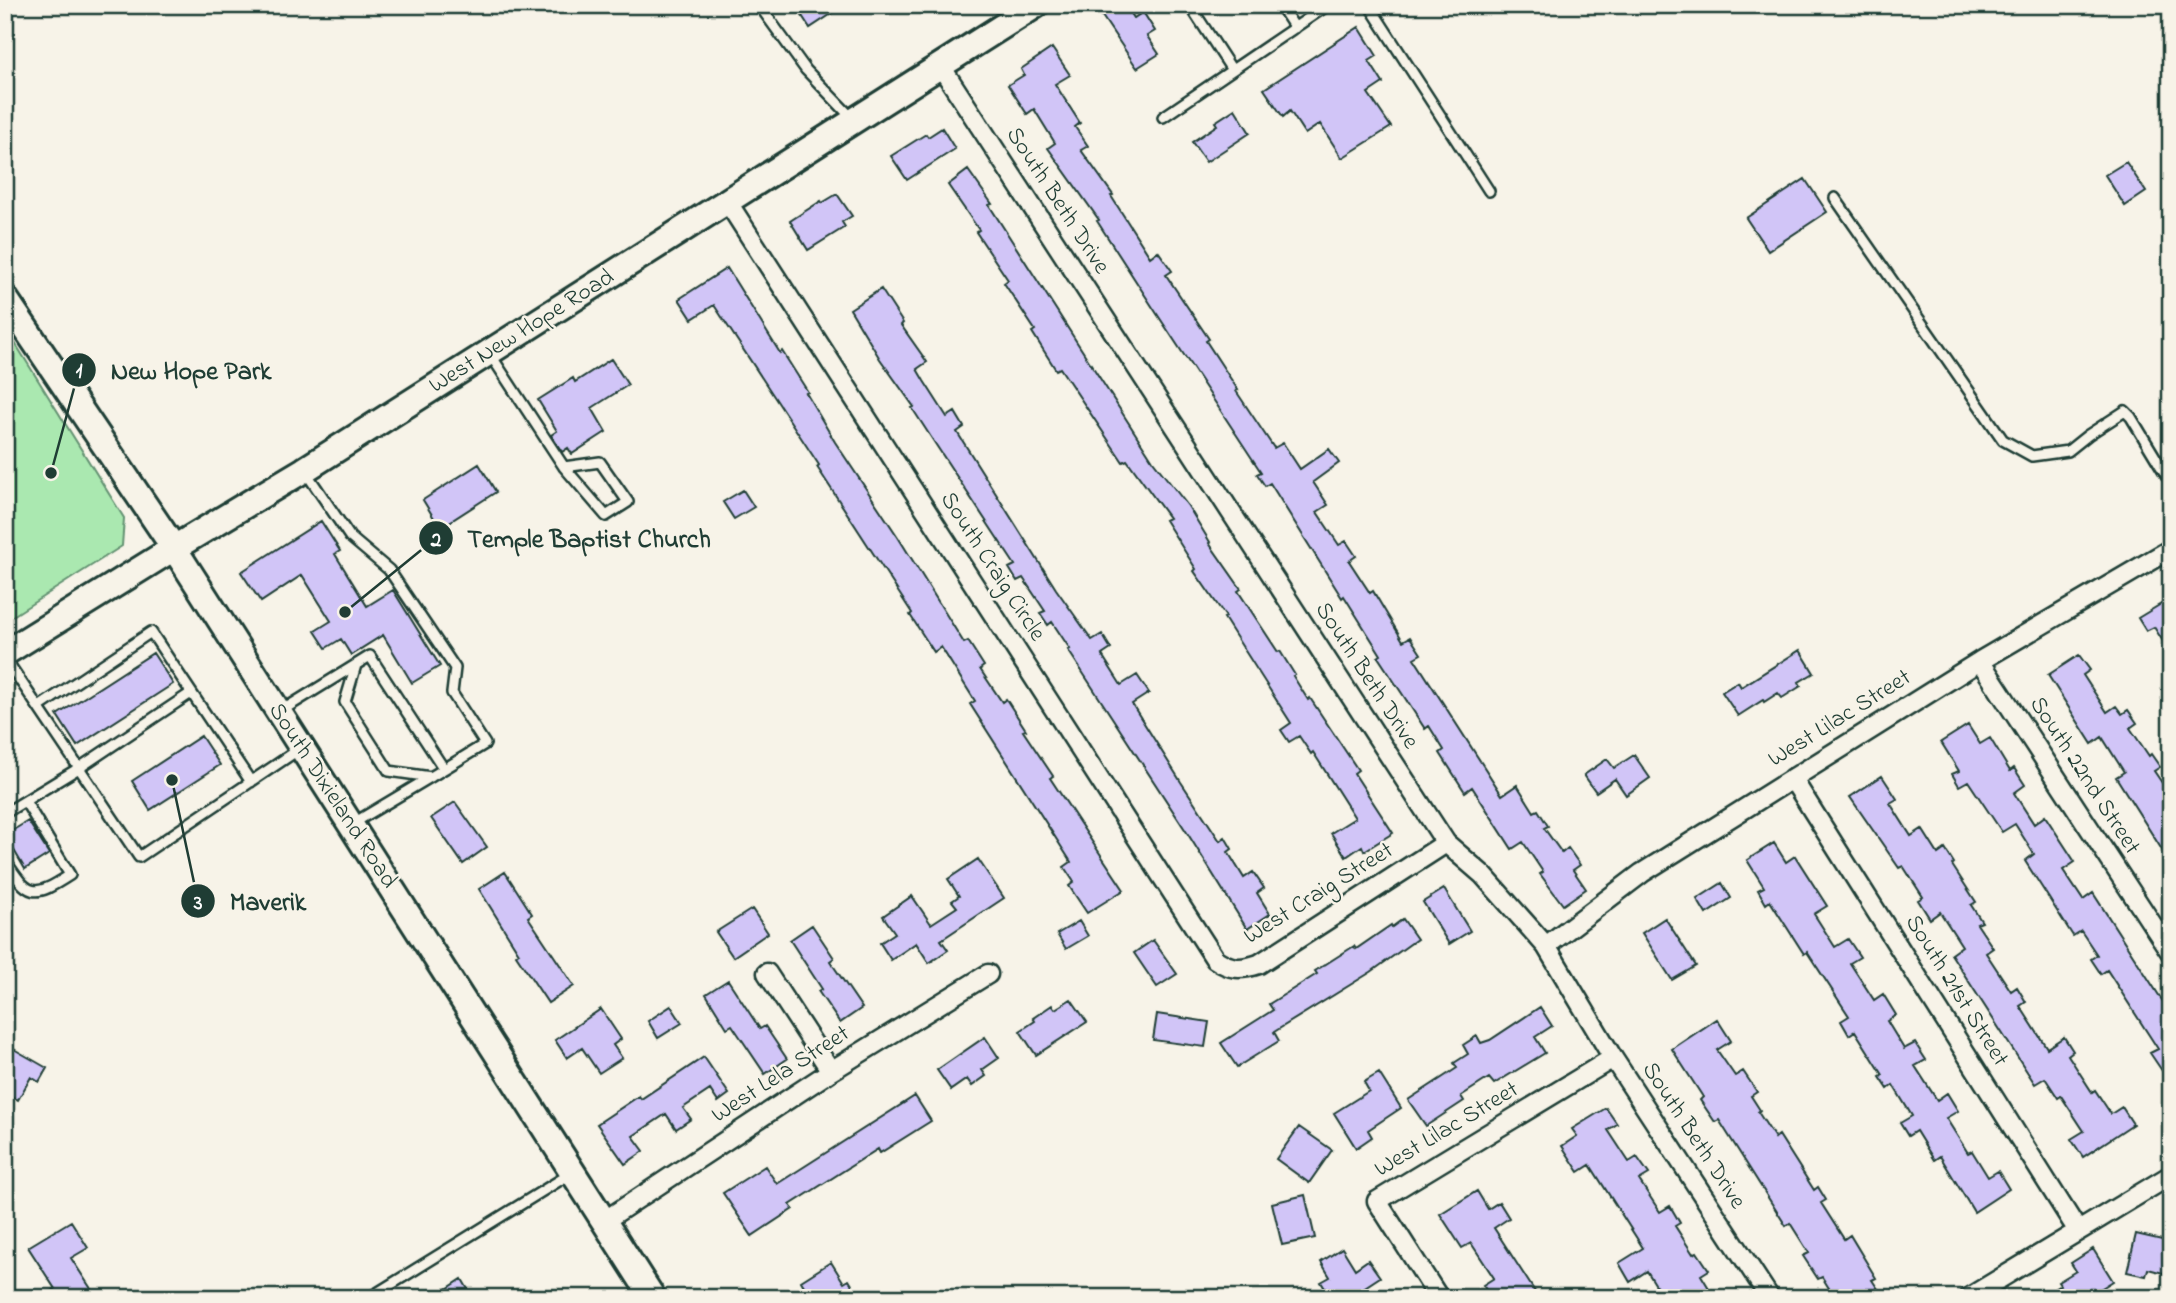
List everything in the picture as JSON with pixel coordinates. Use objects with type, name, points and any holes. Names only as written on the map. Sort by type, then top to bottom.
[{"type":"main road","name":"West New Hope Road","points":[[5,655],[304,470],[1036,5]]},
{"type":"main road","name":"South Dixieland Road","points":[[5,298],[174,548],[653,1298]]},
{"type":"street","name":"South Beth Drive","points":[[940,65],[1446,843],[1483,875],[1546,946],[1613,1058],[1770,1298]]},
{"type":"street","name":"South Craig Circle","points":[[727,201],[1215,959]]},
{"type":"street","name":"West Lilac Street","points":[[1546,946],[1642,873],[1980,661],[2171,549]]},
{"type":"street","name":"South 22nd Street","points":[[1980,661],[2171,953]]},
{"type":"street","name":"South 21st Street","points":[[1792,778],[2078,1231]]},
{"type":"street","name":"West Craig Street","points":[[1215,959],[1228,968],[1242,969],[1259,964],[1446,843]]},
{"type":"street","points":[[767,973],[831,1071]]},
{"type":"street","name":"West Lela Street","points":[[604,1221],[831,1071],[988,974]]},
{"type":"street","name":"West Lilac Street","points":[[1439,1298],[1377,1201],[1613,1058]]},
{"type":"street","points":[[1968,1298],[2171,1175]]},
{"type":"lane","points":[[759,5],[806,71],[854,120]]},
{"type":"lane","points":[[1200,5],[1193,10],[1232,70]]},
{"type":"lane","points":[[1280,5],[1295,28]]},
{"type":"lane","points":[[1163,117],[1328,5]]},
{"type":"lane","points":[[1369,5],[1489,191]]},
{"type":"lane","points":[[1835,198],[2003,440],[2032,456],[2068,451],[2125,411],[2171,483]]},
{"type":"lane","points":[[489,352],[564,467],[606,516],[628,502],[600,461],[564,467]]},
{"type":"lane","points":[[304,470],[350,537],[389,569],[455,668],[452,692],[485,744],[351,825]]},
{"type":"lane","points":[[39,708],[151,632],[251,782]]},
{"type":"lane","points":[[5,655],[139,857],[301,748]]},
{"type":"lane","points":[[279,712],[370,656],[443,769]]},
{"type":"lane","points":[[356,665],[345,702],[389,771],[431,777]]},
{"type":"lane","points":[[5,813],[79,768],[191,693]]},
{"type":"lane","points":[[5,860],[22,886],[34,891],[48,889],[70,875],[25,801]]},
{"type":"lane","points":[[369,1298],[573,1173]]},
{"type":"green space","points":[[5,327],[124,518],[122,546],[5,621],[5,429],[10,424],[5,419]]},
{"type":"building","points":[[795,5],[845,5],[810,28]]},
{"type":"building","points":[[1118,5],[1126,5],[1134,18],[1143,12],[1155,31],[1147,36],[1159,54],[1137,68],[1102,16]]},
{"type":"building","points":[[1359,27],[1377,56],[1369,61],[1383,83],[1368,93],[1391,127],[1342,158],[1320,124],[1305,134],[1290,111],[1283,117],[1264,89]]},
{"type":"building","points":[[1052,48],[1070,75],[1055,84],[1080,123],[1075,127],[1088,146],[1081,150],[1113,195],[1111,196],[1150,257],[1158,251],[1172,271],[1166,275],[1209,339],[1206,341],[1238,390],[1236,391],[1274,448],[1283,443],[1300,469],[1329,449],[1339,463],[1313,482],[1328,505],[1317,512],[1339,545],[1346,541],[1356,556],[1349,561],[1370,593],[1373,591],[1403,641],[1410,637],[1421,654],[1414,658],[1502,795],[1517,785],[1534,812],[1538,810],[1548,826],[1544,828],[1562,853],[1568,848],[1580,865],[1573,870],[1586,889],[1563,905],[1540,874],[1543,872],[1523,842],[1512,849],[1472,787],[1465,792],[1440,753],[1444,750],[1429,726],[1425,729],[1378,657],[1381,655],[1344,596],[1342,598],[1270,483],[1265,486],[1257,474],[1261,472],[1097,221],[1099,220],[1048,148],[1055,143],[1034,109],[1027,114],[1008,85],[1024,75],[1021,69]]},
{"type":"building","points":[[1235,109],[1250,133],[1206,162],[1192,142]]},
{"type":"building","points":[[942,128],[955,149],[907,180],[891,156],[926,134],[928,137]]},
{"type":"building","points":[[2126,162],[2146,192],[2125,206],[2105,175]]},
{"type":"building","points":[[968,170],[1153,461],[1188,506],[1209,543],[1241,589],[1238,591],[1278,652],[1280,651],[1308,700],[1310,698],[1358,770],[1354,773],[1393,833],[1364,851],[1362,846],[1346,857],[1331,833],[1355,818],[1313,752],[1311,754],[1299,736],[1289,742],[1281,730],[1291,723],[1224,618],[1226,617],[1194,571],[1196,569],[1165,520],[1169,518],[1127,460],[1123,462],[1060,368],[1056,370],[1032,332],[1035,330],[1004,283],[1008,280],[976,232],[979,230],[948,185]]},
{"type":"building","points":[[1805,179],[1827,212],[1768,251],[1746,218]]},
{"type":"building","points":[[837,194],[852,216],[842,222],[845,227],[808,250],[790,221]]},
{"type":"building","points":[[727,268],[780,353],[782,351],[808,392],[806,393],[835,442],[964,643],[968,641],[984,666],[980,669],[1002,702],[1006,699],[1026,730],[1023,731],[1053,776],[1050,778],[1124,890],[1087,913],[1069,886],[1074,882],[1064,867],[1071,862],[970,704],[975,701],[941,647],[934,652],[910,615],[912,613],[817,467],[819,465],[714,305],[692,319],[679,299]]},
{"type":"building","points":[[881,289],[903,323],[901,325],[927,362],[917,369],[924,381],[947,417],[955,412],[964,427],[957,432],[1056,589],[1092,640],[1102,634],[1111,649],[1102,655],[1121,685],[1137,675],[1149,693],[1132,704],[1220,841],[1225,837],[1232,849],[1228,852],[1244,878],[1253,872],[1264,888],[1257,893],[1270,914],[1247,929],[1068,650],[1070,649],[1052,622],[1048,625],[1040,613],[1045,611],[1023,578],[1017,581],[1009,568],[1015,565],[850,309]]},
{"type":"building","points":[[611,359],[628,385],[592,408],[606,432],[572,454],[568,448],[562,452],[551,435],[557,431],[538,400],[573,378],[575,382]]},
{"type":"building","points":[[479,464],[496,492],[440,528],[423,500]]},
{"type":"building","points":[[743,490],[754,507],[734,519],[723,502]]},
{"type":"building","points":[[321,521],[340,551],[335,554],[367,606],[393,590],[440,666],[412,683],[383,635],[351,655],[341,639],[326,648],[315,631],[331,621],[302,575],[261,602],[241,572]]},
{"type":"building","points":[[2171,598],[2171,654],[2154,627],[2146,631],[2138,618]]},
{"type":"building","points":[[1800,650],[1814,673],[1799,682],[1801,686],[1782,698],[1778,693],[1738,716],[1722,692],[1738,682],[1741,687]]},
{"type":"building","points":[[153,653],[173,684],[77,746],[57,715]]},
{"type":"building","points":[[2079,655],[2090,670],[2083,675],[2107,712],[2116,706],[2122,714],[2128,710],[2137,723],[2130,728],[2160,767],[2154,771],[2171,796],[2171,864],[2116,777],[2124,772],[2102,737],[2092,744],[2048,675]]},
{"type":"building","points":[[1968,725],[1980,744],[1990,738],[2010,771],[2014,768],[2025,785],[2014,793],[2034,824],[2045,816],[2075,862],[2063,870],[2083,900],[2093,893],[2171,1014],[2171,1084],[2150,1053],[2158,1049],[2107,970],[2101,974],[2091,959],[2097,955],[2081,931],[2073,936],[2025,861],[2034,854],[2015,824],[2002,832],[1968,781],[1959,786],[1952,774],[1959,771],[1941,742]]},
{"type":"building","points":[[201,736],[220,765],[150,810],[132,781]]},
{"type":"building","points":[[1634,755],[1650,778],[1626,795],[1615,779],[1596,792],[1584,775],[1607,759],[1614,768]]},
{"type":"building","points":[[1882,776],[1897,799],[1890,803],[1911,836],[1922,829],[1938,854],[1945,849],[1954,863],[1952,865],[1976,902],[1971,905],[1982,922],[1977,924],[1993,948],[1986,953],[2011,991],[2017,987],[2026,1002],[2020,1006],[2047,1048],[2064,1037],[2073,1051],[2068,1055],[2092,1092],[2095,1090],[2111,1114],[2122,1107],[2133,1124],[2083,1157],[2071,1139],[2084,1131],[2061,1096],[2058,1098],[2045,1078],[2035,1084],[1951,954],[1962,946],[1940,912],[1930,919],[1918,900],[1923,897],[1903,866],[1899,868],[1850,797]]},
{"type":"building","points":[[455,802],[487,847],[463,864],[431,818]]},
{"type":"building","points":[[28,821],[49,854],[25,869],[5,835]]},
{"type":"building","points":[[1774,843],[1786,862],[1795,856],[1827,906],[1814,914],[1835,947],[1848,939],[1860,957],[1850,963],[1874,1000],[1883,994],[1896,1015],[1887,1021],[1904,1049],[1915,1043],[1926,1060],[1915,1066],[1937,1100],[1947,1093],[1958,1111],[1946,1118],[1968,1153],[1972,1151],[1988,1177],[1998,1171],[2009,1189],[1974,1212],[1940,1156],[1934,1160],[1916,1131],[1908,1136],[1900,1123],[1912,1116],[1893,1085],[1888,1089],[1880,1077],[1883,1075],[1855,1031],[1849,1035],[1841,1021],[1849,1016],[1807,952],[1804,954],[1770,901],[1766,904],[1758,890],[1764,887],[1747,860]]},
{"type":"building","points":[[978,859],[1004,898],[941,940],[948,950],[929,963],[916,943],[891,960],[880,943],[895,933],[883,916],[912,896],[931,924],[957,907],[952,901],[959,896],[948,879]]},
{"type":"building","points":[[505,872],[532,914],[528,917],[574,986],[548,1003],[516,955],[519,953],[479,889]]},
{"type":"building","points":[[1722,883],[1731,898],[1706,914],[1697,899]]},
{"type":"building","points":[[1444,889],[1470,931],[1449,944],[1423,902]]},
{"type":"building","points":[[752,909],[768,933],[733,957],[716,932]]},
{"type":"building","points":[[1665,918],[1696,966],[1672,980],[1642,933]]},
{"type":"building","points":[[1403,919],[1417,939],[1371,972],[1274,1032],[1279,1041],[1237,1067],[1221,1043],[1273,1010],[1269,1004],[1317,974],[1315,971]]},
{"type":"building","points":[[1079,921],[1088,936],[1066,949],[1057,934]]},
{"type":"building","points":[[812,925],[834,958],[830,961],[862,1008],[840,1023],[818,991],[822,989],[790,940]]},
{"type":"building","points":[[1153,940],[1177,974],[1157,987],[1134,953]]},
{"type":"building","points":[[728,980],[760,1029],[765,1026],[787,1059],[765,1074],[732,1025],[727,1028],[706,994]]},
{"type":"building","points":[[1071,999],[1087,1022],[1036,1055],[1020,1031],[1052,1005],[1055,1009]]},
{"type":"building","points":[[671,1006],[682,1023],[658,1038],[648,1021]]},
{"type":"building","points":[[1540,1007],[1552,1026],[1535,1037],[1545,1053],[1494,1084],[1489,1078],[1461,1096],[1464,1101],[1426,1126],[1408,1100],[1457,1068],[1454,1063],[1468,1054],[1463,1045],[1477,1036],[1481,1043],[1490,1040]]},
{"type":"building","points":[[601,1009],[621,1039],[613,1045],[622,1058],[599,1073],[582,1048],[567,1058],[555,1040]]},
{"type":"building","points":[[1157,1014],[1209,1022],[1205,1047],[1153,1040]]},
{"type":"building","points":[[1717,1019],[1731,1041],[1717,1050],[1735,1076],[1743,1071],[1757,1092],[1751,1096],[1760,1110],[1758,1112],[1775,1138],[1779,1135],[1814,1190],[1818,1187],[1826,1200],[1821,1203],[1844,1239],[1850,1235],[1876,1278],[1872,1280],[1884,1298],[1835,1298],[1822,1277],[1818,1279],[1803,1256],[1809,1253],[1790,1223],[1786,1226],[1719,1120],[1715,1122],[1700,1100],[1703,1097],[1672,1049]]},
{"type":"building","points":[[985,1037],[999,1058],[982,1070],[986,1076],[972,1086],[967,1079],[951,1090],[937,1070]]},
{"type":"building","points":[[5,1044],[47,1068],[39,1082],[31,1077],[18,1100],[5,1093]]},
{"type":"building","points":[[704,1057],[729,1094],[718,1102],[710,1090],[683,1108],[691,1119],[676,1129],[666,1114],[633,1136],[644,1151],[625,1164],[597,1124],[639,1096],[641,1099]]},
{"type":"building","points":[[1379,1073],[1401,1108],[1368,1130],[1372,1137],[1356,1148],[1334,1113],[1369,1091],[1364,1082]]},
{"type":"building","points":[[915,1096],[931,1121],[880,1153],[878,1149],[790,1205],[793,1209],[752,1236],[723,1193],[765,1166],[777,1184]]},
{"type":"building","points":[[1606,1108],[1617,1124],[1608,1130],[1629,1162],[1637,1157],[1649,1174],[1639,1180],[1660,1212],[1670,1206],[1680,1223],[1675,1226],[1693,1254],[1697,1252],[1709,1270],[1701,1275],[1715,1298],[1674,1298],[1668,1288],[1660,1292],[1647,1271],[1630,1282],[1619,1263],[1643,1248],[1590,1165],[1579,1172],[1562,1146],[1577,1136],[1572,1129]]},
{"type":"building","points":[[1299,1127],[1332,1150],[1309,1183],[1276,1159]]},
{"type":"building","points":[[1477,1191],[1488,1209],[1499,1202],[1509,1218],[1494,1228],[1539,1298],[1491,1298],[1483,1285],[1494,1278],[1471,1243],[1462,1248],[1440,1214]]},
{"type":"building","points":[[1305,1195],[1315,1238],[1282,1245],[1272,1203]]},
{"type":"building","points":[[71,1221],[88,1248],[71,1258],[97,1298],[40,1298],[55,1289],[28,1247]]},
{"type":"building","points":[[2136,1234],[2171,1242],[2171,1275],[2148,1269],[2146,1276],[2127,1272]]},
{"type":"building","points":[[1342,1248],[1355,1269],[1368,1260],[1380,1277],[1348,1298],[1331,1298],[1321,1282],[1330,1277],[1321,1262]]},
{"type":"building","points":[[2093,1249],[2113,1281],[2086,1298],[2040,1298],[2076,1271],[2071,1263]]},
{"type":"building","points":[[831,1262],[844,1283],[849,1280],[860,1298],[811,1298],[801,1281]]},
{"type":"building","points":[[462,1279],[473,1298],[433,1298]]},
{"type":"place","name":"New Hope Park","points":[[51,473]]},
{"type":"place","name":"Temple Baptist Church","points":[[345,612]]},
{"type":"place","name":"Maverik","points":[[172,780]]}]
